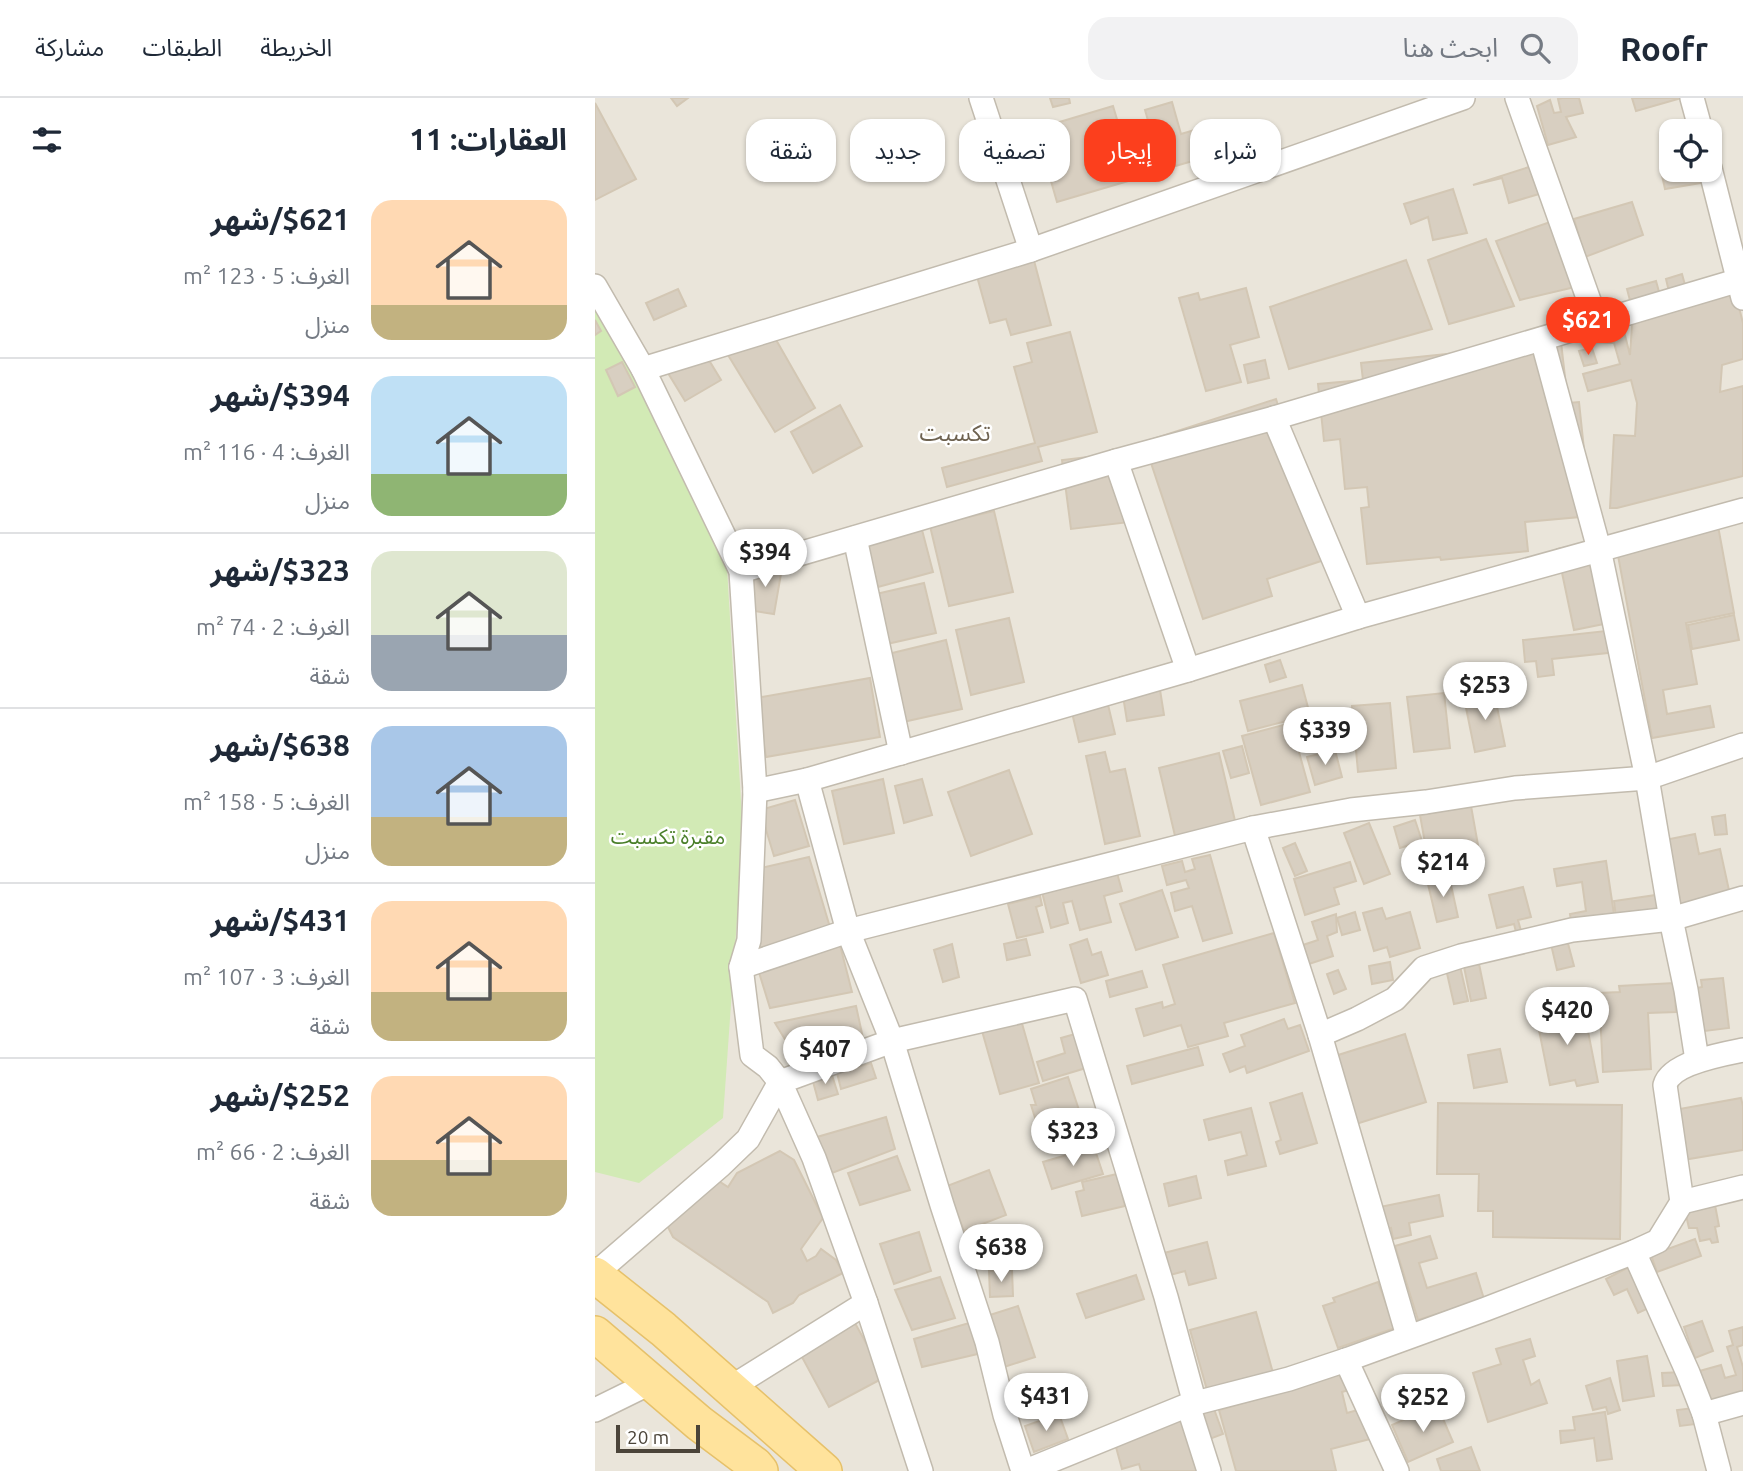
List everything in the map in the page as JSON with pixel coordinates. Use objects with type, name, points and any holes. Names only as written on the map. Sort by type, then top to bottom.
[{"type":"main road","points":[[595,1274],[663,1329],[824,1471]]},
{"type":"main road","points":[[595,1334],[760,1471]]},
{"type":"street","points":[[981,98],[1031,250]]},
{"type":"street","points":[[643,369],[1031,250],[1463,98]]},
{"type":"street","points":[[1517,98],[1597,323]]},
{"type":"street","points":[[1692,98],[1698,119]]},
{"type":"street","points":[[741,571],[1597,323],[1741,286],[1714,182]]},
{"type":"street","points":[[595,286],[643,369],[741,571],[755,791],[749,940],[741,967],[752,1055],[768,1067],[781,1082],[814,1158],[866,1303],[921,1471]]},
{"type":"street","points":[[1542,339],[1599,549],[1647,778],[1697,1060]]},
{"type":"street","points":[[1274,418],[1358,617]]},
{"type":"street","points":[[1116,461],[1188,670]]},
{"type":"street","points":[[755,791],[807,780],[1188,670],[1358,617],[1743,510]]},
{"type":"street","points":[[855,538],[901,753]]},
{"type":"street","points":[[741,967],[848,931],[1254,828],[1351,810],[1515,788],[1647,778],[1743,745]]},
{"type":"street","points":[[807,780],[848,931],[892,1041],[987,1342],[1005,1415],[1024,1471],[1191,1405],[1289,1379],[1346,1360],[1486,1309],[1658,1241],[1682,1202],[1666,1080],[1697,1060],[1743,1050]]},
{"type":"street","points":[[1254,828],[1320,1035],[1408,1336]]},
{"type":"street","points":[[1320,1035],[1395,999],[1424,968],[1461,956],[1571,930],[1671,919],[1743,898]]},
{"type":"street","points":[[595,1274],[748,1139],[781,1082],[892,1041],[1075,999],[1166,1297],[1209,1471]]},
{"type":"street","points":[[1682,1202],[1743,1187]]},
{"type":"street","points":[[1634,1252],[1704,1414],[1719,1471]]},
{"type":"street","points":[[730,1388],[866,1303]]},
{"type":"street","points":[[1346,1360],[1397,1471]]},
{"type":"street","points":[[595,1410],[652,1382]]},
{"type":"street","points":[[1704,1414],[1743,1403]]},
{"type":"shaded area","points":[[595,98],[1743,98],[1743,1471],[595,1471]]},
{"type":"green space","name":"مقبرة تكسبت","points":[[595,301],[726,551],[743,834],[723,1118],[639,1183],[595,1172]]},
{"type":"building","points":[[671,98],[688,98],[677,106]]},
{"type":"building","points":[[1050,98],[1069,98],[1070,103],[1053,107]]},
{"type":"building","points":[[1579,98],[1583,113],[1566,117],[1576,137],[1548,145],[1537,106],[1550,100],[1554,113],[1561,112],[1558,99]]},
{"type":"building","points":[[1632,98],[1678,98],[1678,99],[1636,111]]},
{"type":"building","points":[[1172,102],[1181,134],[1190,131],[1190,162],[1176,166],[1176,119],[1148,119],[1145,110]]},
{"type":"building","points":[[595,103],[636,179],[595,200]]},
{"type":"building","points":[[1113,106],[1117,119],[1084,119],[1084,182],[1125,182],[1057,202],[1051,182],[1070,182],[1069,119]]},
{"type":"building","points":[[1529,167],[1539,194],[1509,203],[1502,178],[1473,185]]},
{"type":"building","points":[[1663,182],[1707,182],[1665,189]]},
{"type":"building","points":[[1453,189],[1467,233],[1433,240],[1428,217],[1411,224],[1404,204]]},
{"type":"building","points":[[1632,202],[1643,235],[1585,257],[1574,219]]},
{"type":"building","points":[[1553,221],[1575,287],[1520,300],[1496,241]]},
{"type":"building","points":[[1486,239],[1514,306],[1449,324],[1428,260]]},
{"type":"building","points":[[1032,253],[1051,325],[1011,335],[1006,319],[990,323],[973,262]]},
{"type":"building","points":[[1406,260],[1432,329],[1289,369],[1270,307]]},
{"type":"building","points":[[1682,274],[1685,285],[1731,276],[1743,323],[1743,359],[1722,365],[1720,392],[1743,386],[1743,476],[1610,508],[1614,435],[1635,436],[1637,403],[1631,380],[1588,391],[1583,374],[1620,364],[1614,343],[1569,341],[1570,316],[1617,304],[1630,355],[1633,312],[1627,289],[1656,281],[1661,299],[1670,296],[1666,279]]},
{"type":"building","points":[[1246,288],[1259,337],[1230,345],[1241,382],[1206,391],[1179,298],[1198,293],[1200,300]]},
{"type":"building","points":[[678,289],[686,306],[654,320],[646,303]]},
{"type":"building","points":[[595,320],[601,331],[595,335]]},
{"type":"building","points":[[1070,332],[1097,432],[1038,447],[1042,461],[947,487],[942,468],[1035,443],[1014,367],[1032,362],[1027,343]]},
{"type":"building","points":[[775,338],[815,408],[775,432],[728,355]]},
{"type":"building","points":[[1561,342],[1568,403],[1579,402],[1591,516],[1525,522],[1528,551],[1367,564],[1361,508],[1369,507],[1367,487],[1345,489],[1340,439],[1324,441],[1318,384],[1363,380],[1361,363]]},
{"type":"building","points":[[1592,348],[1597,363],[1584,366],[1579,351]]},
{"type":"building","points":[[704,352],[721,380],[685,401],[668,373]]},
{"type":"building","points":[[1265,360],[1269,378],[1248,383],[1244,365]]},
{"type":"building","points":[[622,362],[635,387],[618,396],[606,370]]},
{"type":"building","points":[[1276,399],[1327,559],[1267,579],[1272,596],[1203,619],[1144,442]]},
{"type":"building","points":[[840,405],[862,446],[813,473],[791,432]]},
{"type":"building","points":[[1121,453],[1130,522],[1071,529],[1062,460]]},
{"type":"building","points":[[994,511],[1013,592],[949,606],[930,526]]},
{"type":"building","points":[[1716,515],[1734,613],[1686,623],[1697,684],[1663,690],[1667,714],[1710,706],[1714,727],[1652,738],[1614,534]]},
{"type":"building","points":[[921,526],[933,572],[878,587],[866,541]]},
{"type":"building","points":[[1602,540],[1619,621],[1574,630],[1557,549]]},
{"type":"building","points":[[756,563],[782,568],[774,614],[748,610]]},
{"type":"building","points":[[924,583],[936,633],[887,644],[876,594]]},
{"type":"building","points":[[1734,615],[1739,640],[1692,649],[1688,625]]},
{"type":"building","points":[[1009,618],[1024,682],[971,695],[956,630]]},
{"type":"building","points":[[1624,629],[1626,651],[1552,659],[1554,675],[1538,677],[1536,661],[1525,662],[1523,640]]},
{"type":"building","points":[[946,640],[962,709],[903,722],[888,654]]},
{"type":"building","points":[[1280,660],[1286,677],[1270,682],[1265,665]]},
{"type":"building","points":[[1157,671],[1164,715],[1127,721],[1120,677]]},
{"type":"building","points":[[870,678],[880,737],[766,757],[756,698]]},
{"type":"building","points":[[1302,685],[1310,715],[1248,731],[1240,701]]},
{"type":"building","points":[[1104,688],[1115,734],[1079,742],[1068,696]]},
{"type":"building","points":[[1494,692],[1505,746],[1475,752],[1464,698]]},
{"type":"building","points":[[1444,693],[1450,748],[1414,752],[1407,697]]},
{"type":"building","points":[[1390,703],[1396,768],[1358,772],[1352,706]]},
{"type":"building","points":[[1291,723],[1310,792],[1261,805],[1242,736]]},
{"type":"building","points":[[1242,746],[1249,773],[1231,778],[1223,751]]},
{"type":"building","points":[[1335,750],[1342,777],[1315,785],[1307,757]]},
{"type":"building","points":[[1105,752],[1110,772],[1125,769],[1140,836],[1105,844],[1086,756]]},
{"type":"building","points":[[1219,753],[1236,825],[1176,840],[1159,768]]},
{"type":"building","points":[[1009,770],[1032,834],[971,856],[948,792]]},
{"type":"building","points":[[883,779],[894,833],[844,844],[832,791]]},
{"type":"building","points":[[922,779],[932,815],[904,823],[895,786]]},
{"type":"building","points":[[795,800],[809,846],[774,856],[760,810]]},
{"type":"building","points":[[1471,806],[1478,845],[1427,854],[1420,815]]},
{"type":"building","points":[[1725,815],[1727,834],[1715,835],[1712,817]]},
{"type":"building","points":[[1415,820],[1422,841],[1400,848],[1394,827]]},
{"type":"building","points":[[1369,823],[1390,874],[1364,884],[1344,833]]},
{"type":"building","points":[[1695,834],[1699,854],[1720,849],[1730,895],[1673,906],[1660,841]]},
{"type":"building","points":[[1295,843],[1307,871],[1295,876],[1283,848]]},
{"type":"building","points":[[1210,855],[1232,933],[1203,941],[1192,906],[1175,911],[1171,893],[1189,888],[1186,880],[1167,885],[1162,866],[1182,861],[1185,872],[1195,869],[1192,859]]},
{"type":"building","points":[[809,857],[832,934],[757,957],[757,869]]},
{"type":"building","points":[[1606,861],[1615,921],[1572,928],[1570,914],[1586,911],[1582,882],[1557,886],[1554,869]]},
{"type":"building","points":[[1350,862],[1356,881],[1334,888],[1339,904],[1305,915],[1294,879]]},
{"type":"building","points":[[1117,873],[1122,891],[1104,896],[1111,922],[1080,930],[1072,901],[1063,903],[1068,923],[1051,928],[1042,892]]},
{"type":"building","points":[[1449,876],[1458,917],[1437,922],[1427,880]]},
{"type":"building","points":[[1523,887],[1531,917],[1518,920],[1521,931],[1516,932],[1514,924],[1497,928],[1489,895]]},
{"type":"building","points":[[1162,890],[1178,937],[1136,950],[1120,904]]},
{"type":"building","points":[[1656,895],[1658,911],[1616,918],[1614,901]]},
{"type":"building","points":[[1040,896],[1042,905],[1036,907],[1043,932],[1017,938],[1008,904]]},
{"type":"building","points":[[1382,908],[1386,919],[1410,912],[1420,948],[1390,957],[1387,947],[1374,951],[1363,913]]},
{"type":"building","points":[[1355,912],[1360,930],[1342,935],[1337,918]]},
{"type":"building","points":[[1336,914],[1337,932],[1327,936],[1333,956],[1309,964],[1303,945],[1318,940],[1312,922]]},
{"type":"building","points":[[1274,933],[1295,1003],[1224,1023],[1228,1036],[1188,1047],[1181,1025],[1144,1036],[1136,1009],[1162,1002],[1163,1008],[1175,1004],[1163,965]]},
{"type":"building","points":[[1566,936],[1574,966],[1557,970],[1550,940]]},
{"type":"building","points":[[1026,939],[1030,955],[1007,960],[1004,944]]},
{"type":"building","points":[[1087,939],[1092,955],[1101,952],[1108,975],[1081,983],[1070,945]]},
{"type":"building","points":[[952,944],[959,977],[943,982],[934,950]]},
{"type":"building","points":[[840,945],[852,992],[770,1008],[757,966]]},
{"type":"building","points":[[1478,959],[1486,998],[1471,1001],[1463,962]]},
{"type":"building","points":[[1390,962],[1393,980],[1372,984],[1369,966]]},
{"type":"building","points":[[1460,966],[1468,1001],[1454,1004],[1446,969]]},
{"type":"building","points":[[1338,970],[1346,989],[1334,994],[1327,974]]},
{"type":"building","points":[[1142,971],[1147,987],[1110,997],[1106,981]]},
{"type":"building","points":[[1723,978],[1729,1028],[1697,1032],[1692,989],[1702,987],[1701,980]]},
{"type":"building","points":[[1674,983],[1676,1012],[1648,1013],[1651,1069],[1603,1072],[1599,993],[1620,992],[1619,986]]},
{"type":"building","points":[[856,1006],[865,1047],[800,1064],[775,1023]]},
{"type":"building","points":[[1583,1006],[1598,1082],[1577,1086],[1575,1080],[1550,1085],[1536,1015]]},
{"type":"building","points":[[1284,1019],[1288,1029],[1300,1025],[1309,1051],[1247,1073],[1245,1066],[1230,1072],[1223,1054],[1245,1046],[1241,1035]]},
{"type":"building","points":[[1021,1020],[1039,1083],[1000,1094],[982,1031]]},
{"type":"building","points":[[1075,1034],[1086,1068],[1043,1081],[1037,1062],[1065,1053],[1061,1038]]},
{"type":"building","points":[[1405,1034],[1426,1102],[1356,1124],[1335,1056]]},
{"type":"building","points":[[1198,1047],[1203,1065],[1132,1084],[1127,1066]]},
{"type":"building","points":[[1500,1049],[1507,1082],[1474,1088],[1468,1055]]},
{"type":"building","points":[[871,1063],[876,1078],[841,1089],[837,1073]]},
{"type":"building","points":[[831,1072],[838,1094],[818,1100],[812,1078]]},
{"type":"building","points":[[1068,1077],[1079,1110],[1037,1124],[1031,1105],[1036,1105],[1031,1089]]},
{"type":"building","points":[[1302,1093],[1317,1143],[1280,1154],[1276,1142],[1281,1140],[1270,1103]]},
{"type":"building","points":[[1741,1098],[1743,1150],[1683,1160],[1674,1110]]},
{"type":"building","points":[[1438,1103],[1622,1105],[1620,1239],[1493,1237],[1493,1211],[1478,1211],[1479,1174],[1437,1174]]},
{"type":"building","points":[[1251,1108],[1266,1166],[1228,1175],[1225,1161],[1247,1155],[1241,1132],[1209,1140],[1204,1120]]},
{"type":"building","points":[[886,1117],[895,1149],[832,1173],[817,1137]]},
{"type":"building","points":[[1094,1147],[1103,1174],[1052,1189],[1043,1162]]},
{"type":"building","points":[[780,1151],[794,1160],[823,1218],[801,1249],[807,1261],[821,1249],[836,1260],[843,1273],[799,1295],[793,1303],[773,1313],[768,1302],[673,1237],[664,1219],[717,1180],[728,1187],[737,1173]]},
{"type":"building","points":[[897,1156],[910,1190],[860,1205],[848,1173]]},
{"type":"building","points":[[989,1170],[1006,1215],[964,1231],[947,1186]]},
{"type":"building","points":[[1117,1174],[1125,1206],[1082,1216],[1076,1192],[1084,1190],[1082,1182]]},
{"type":"building","points":[[1196,1176],[1201,1198],[1169,1206],[1164,1184]]},
{"type":"building","points":[[1439,1195],[1443,1216],[1409,1223],[1411,1235],[1393,1239],[1391,1228],[1385,1229],[1380,1207]]},
{"type":"building","points":[[1715,1205],[1719,1226],[1715,1227],[1718,1242],[1712,1243],[1710,1239],[1700,1241],[1697,1228],[1689,1228],[1685,1211]]},
{"type":"building","points":[[919,1232],[931,1271],[894,1284],[880,1244]]},
{"type":"building","points":[[1430,1236],[1437,1258],[1419,1263],[1427,1288],[1476,1273],[1484,1299],[1418,1320],[1395,1246]]},
{"type":"building","points":[[1695,1239],[1701,1256],[1657,1272],[1651,1255]]},
{"type":"building","points":[[1207,1242],[1216,1278],[1189,1285],[1185,1271],[1170,1275],[1164,1253]]},
{"type":"building","points":[[1633,1265],[1653,1306],[1638,1313],[1627,1289],[1614,1295],[1606,1279]]},
{"type":"building","points":[[1012,1270],[1013,1296],[990,1297],[989,1271]]},
{"type":"building","points":[[1136,1275],[1144,1299],[1086,1318],[1077,1294]]},
{"type":"building","points":[[940,1277],[955,1318],[912,1330],[895,1290]]},
{"type":"building","points":[[1378,1282],[1395,1328],[1338,1348],[1323,1306],[1335,1302],[1333,1298]]},
{"type":"building","points":[[1018,1306],[1035,1357],[1004,1367],[987,1316]]},
{"type":"building","points":[[1256,1312],[1275,1380],[1209,1397],[1190,1330]]},
{"type":"building","points":[[851,1316],[885,1377],[829,1407],[796,1346]]},
{"type":"building","points":[[976,1321],[982,1353],[922,1367],[914,1339]]},
{"type":"building","points":[[1702,1321],[1713,1351],[1695,1358],[1684,1327]]},
{"type":"building","points":[[1743,1327],[1743,1345],[1737,1347],[1743,1367],[1743,1392],[1706,1403],[1696,1372],[1721,1365],[1725,1378],[1736,1375],[1727,1347],[1733,1345],[1729,1331]]},
{"type":"building","points":[[1530,1339],[1535,1356],[1523,1360],[1531,1385],[1539,1380],[1547,1403],[1488,1422],[1473,1373],[1501,1364],[1496,1349]]},
{"type":"building","points":[[1647,1356],[1654,1396],[1623,1401],[1617,1361]]},
{"type":"building","points":[[1347,1369],[1352,1389],[1342,1392],[1347,1413],[1365,1408],[1374,1438],[1331,1449],[1336,1471],[1236,1471],[1219,1410],[1258,1399],[1257,1394]]},
{"type":"building","points":[[1683,1372],[1683,1385],[1663,1386],[1662,1373]]},
{"type":"building","points":[[1068,1378],[1076,1404],[1054,1411],[1046,1384]]},
{"type":"building","points":[[1610,1378],[1620,1410],[1608,1414],[1606,1407],[1593,1410],[1586,1386]]},
{"type":"building","points":[[1437,1405],[1453,1442],[1408,1462],[1392,1425]]},
{"type":"building","points":[[1693,1408],[1696,1424],[1680,1426],[1677,1410]]},
{"type":"building","points":[[1214,1409],[1223,1434],[1204,1441],[1195,1415]]},
{"type":"building","points":[[1605,1412],[1612,1459],[1597,1461],[1594,1438],[1561,1443],[1560,1431],[1575,1430],[1573,1417]]},
{"type":"building","points":[[1059,1414],[1068,1439],[1034,1452],[1025,1426]]},
{"type":"building","points":[[1181,1417],[1204,1471],[1141,1471],[1139,1464],[1122,1469],[1113,1436]]},
{"type":"building","points":[[1471,1447],[1480,1471],[1441,1471],[1437,1459]]},
{"type":"district","name":"تكسبت","points":[[955,432]]}]
